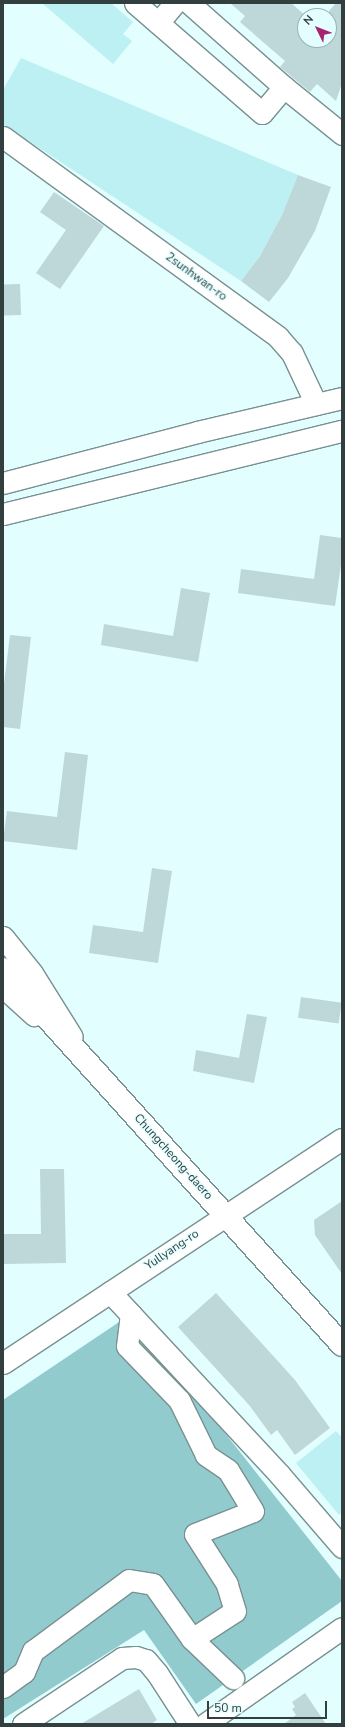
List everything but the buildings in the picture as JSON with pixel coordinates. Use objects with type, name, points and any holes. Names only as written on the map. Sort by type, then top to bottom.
[{"type":"main road","name":"Chungcheong-daero","points":[[3,969],[342,1345]]},
{"type":"street","points":[[135,3],[262,113],[284,87]]},
{"type":"street","points":[[158,23],[175,3]]},
{"type":"street","points":[[189,3],[284,87],[342,134]]},
{"type":"street","name":"2sunhwan-ro","points":[[3,137],[278,337],[292,353],[316,404]]},
{"type":"street","points":[[3,483],[198,432],[342,398]]},
{"type":"street","points":[[3,514],[342,431]]},
{"type":"street","points":[[3,937],[32,972],[92,1068]]},
{"type":"street","points":[[3,988],[92,1068]]},
{"type":"street","name":"Yullyang-ro","points":[[3,1363],[342,1139]]},
{"type":"street","points":[[110,1292],[342,1547]]},
{"type":"street","points":[[131,1314],[127,1346],[179,1400],[206,1455],[228,1470],[253,1511],[195,1534],[227,1584],[235,1611],[192,1639]]},
{"type":"street","points":[[3,1687],[24,1672],[33,1651],[129,1580],[153,1584],[192,1639],[233,1678]]},
{"type":"street","points":[[205,1724],[342,1628]]},
{"type":"street","points":[[23,1724],[122,1658],[146,1660],[190,1724]]},
{"type":"shaded area","points":[[111,3],[133,22],[123,34],[132,41],[113,64],[43,4]]},
{"type":"shaded area","points":[[21,58],[298,175],[282,215],[260,256],[241,281],[3,124],[3,90]]},
{"type":"shaded area","points":[[131,1314],[342,1581],[342,1601],[196,1704],[144,1630],[3,1719],[3,1400]]},
{"type":"shaded area","points":[[336,1431],[342,1438],[342,1513],[339,1515],[296,1463]]}]
